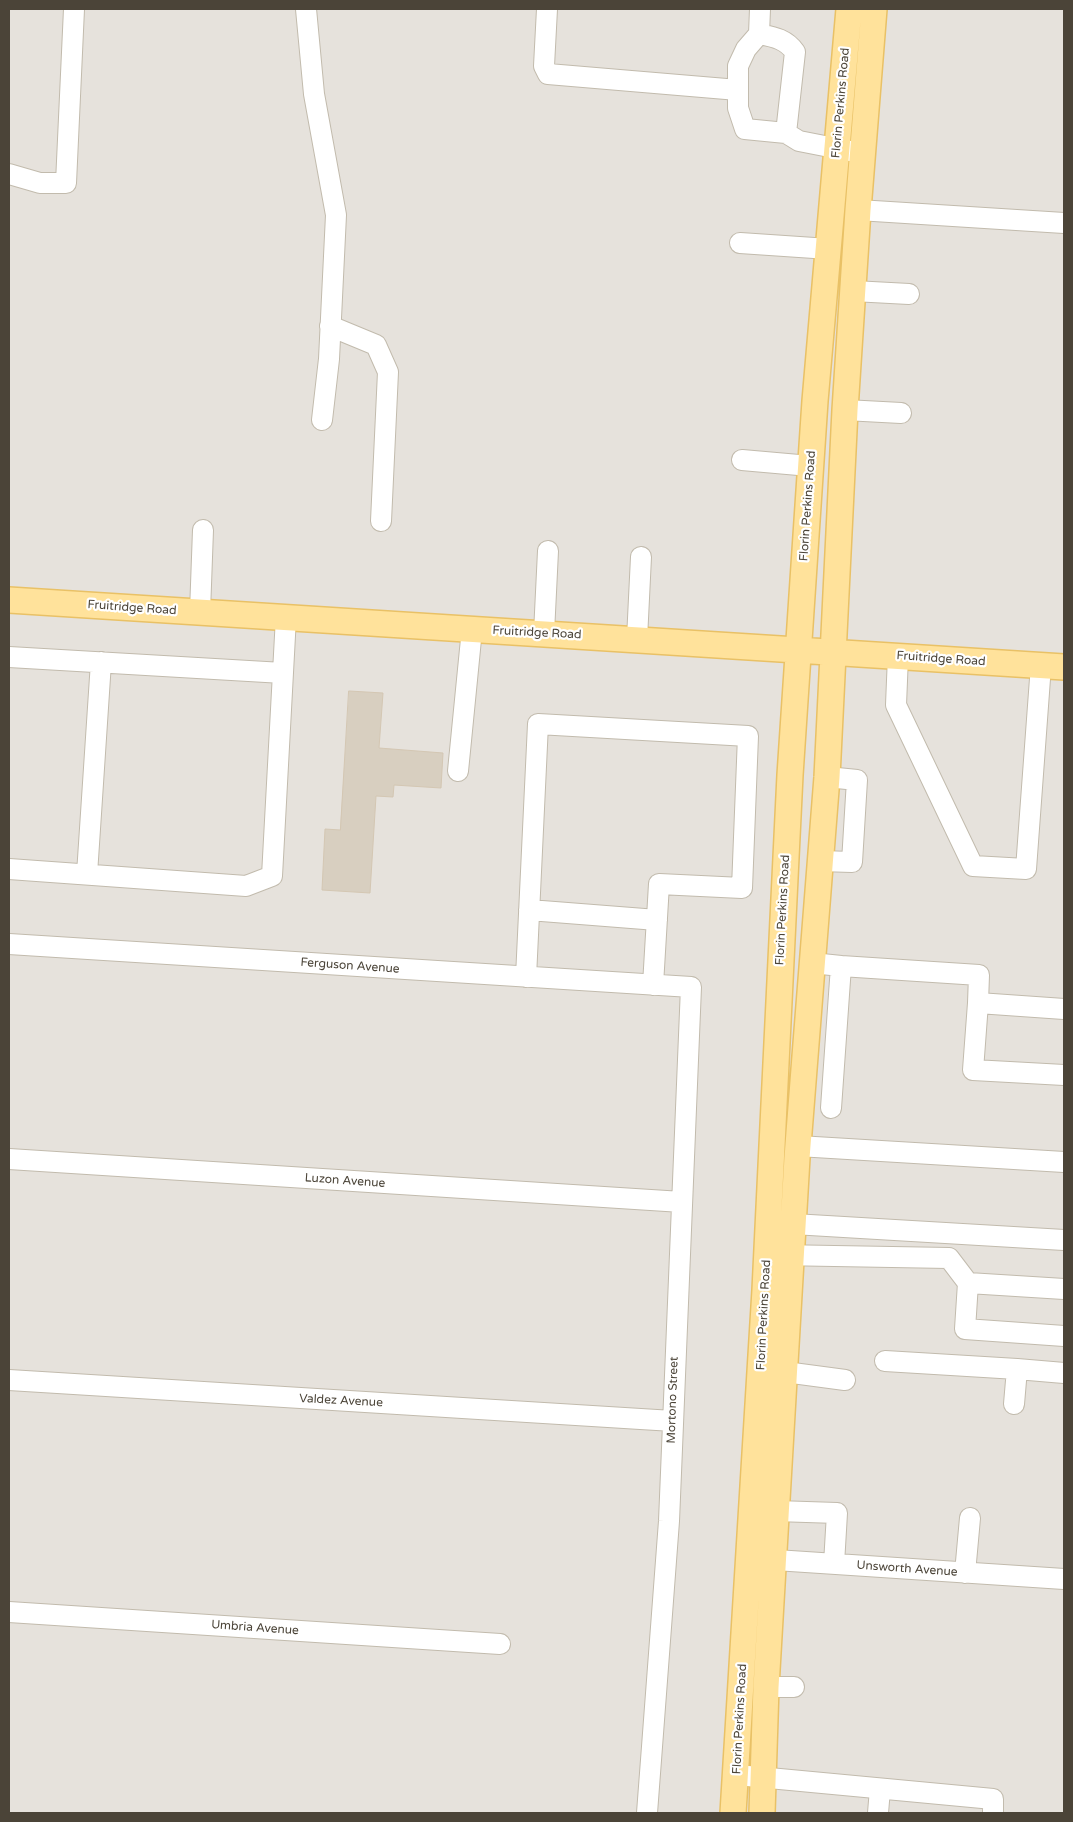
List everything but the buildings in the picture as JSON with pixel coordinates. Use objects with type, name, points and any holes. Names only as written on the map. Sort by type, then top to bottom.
[{"type":"main road","name":"Florin Perkins Road","points":[[762,1813],[766,1687],[762,1559],[767,1255],[785,860],[810,466],[848,9]]},
{"type":"main road","name":"Florin Perkins Road","points":[[734,1813],[762,1559],[776,1511],[798,1146],[827,778],[845,408],[874,9]]},
{"type":"main road","points":[[819,360],[829,363],[835,371],[845,408]]},
{"type":"main road","name":"Fruitridge Road","points":[[9,600],[1053,666]]},
{"type":"street","points":[[9,174],[40,182],[66,183],[74,9]]},
{"type":"street","points":[[306,9],[314,94],[336,215],[330,326],[322,420]]},
{"type":"street","points":[[547,9],[544,66],[548,74],[738,90]]},
{"type":"street","points":[[760,9],[759,34],[746,50],[738,66],[738,108],[745,129],[786,133],[799,141],[837,150],[863,153]]},
{"type":"street","points":[[759,34],[775,37],[790,44],[795,52],[786,133]]},
{"type":"street","points":[[858,210],[1064,223]]},
{"type":"street","points":[[740,243],[829,249]]},
{"type":"street","points":[[853,291],[910,294]]},
{"type":"street","points":[[330,326],[376,345],[388,372],[381,522]]},
{"type":"street","points":[[845,408],[901,413]]},
{"type":"street","points":[[742,460],[810,466]]},
{"type":"street","points":[[200,612],[203,530]]},
{"type":"street","points":[[544,633],[548,551]]},
{"type":"street","points":[[636,639],[641,557]]},
{"type":"street","points":[[9,869],[246,886],[272,876],[286,618]]},
{"type":"street","points":[[458,771],[472,629]]},
{"type":"street","points":[[898,656],[896,705],[973,866],[1026,870],[1053,666]]},
{"type":"street","points":[[9,657],[283,673]]},
{"type":"street","points":[[87,874],[101,662]]},
{"type":"street","points":[[526,977],[538,724],[748,736],[742,888],[660,884],[653,985]]},
{"type":"street","points":[[529,910],[657,920]]},
{"type":"street","name":"Ferguson Avenue","points":[[9,944],[691,987]]},
{"type":"street","points":[[812,963],[979,976],[974,1070],[1064,1075]]},
{"type":"street","points":[[831,1108],[841,966]]},
{"type":"street","name":"Mortono Street","points":[[647,1813],[662,1619],[673,1421],[691,987]]},
{"type":"street","points":[[978,1003],[1064,1009]]},
{"type":"street","points":[[798,1146],[1064,1162]]},
{"type":"street","name":"Luzon Avenue","points":[[9,1159],[682,1202]]},
{"type":"street","points":[[793,1224],[1064,1240]]},
{"type":"street","points":[[767,1255],[949,1258],[968,1283],[965,1330],[1064,1336]]},
{"type":"street","points":[[968,1283],[1064,1289]]},
{"type":"street","points":[[885,1360],[1064,1373]]},
{"type":"street","points":[[1014,1404],[1017,1369]]},
{"type":"street","points":[[785,1372],[845,1380]]},
{"type":"street","name":"Valdez Avenue","points":[[9,1380],[673,1421]]},
{"type":"street","points":[[776,1511],[836,1513],[834,1564]]},
{"type":"street","points":[[965,1573],[970,1518]]},
{"type":"street","name":"Unsworth Avenue","points":[[762,1559],[1064,1579]]},
{"type":"street","name":"Umbria Avenue","points":[[9,1612],[500,1644]]},
{"type":"street","points":[[766,1687],[794,1687]]},
{"type":"street","points":[[737,1775],[994,1800],[993,1813]]},
{"type":"street","points":[[878,1813],[880,1788]]},
{"type":"shaded area","points":[[9,9],[1064,9],[1064,1813],[9,1813]]}]
